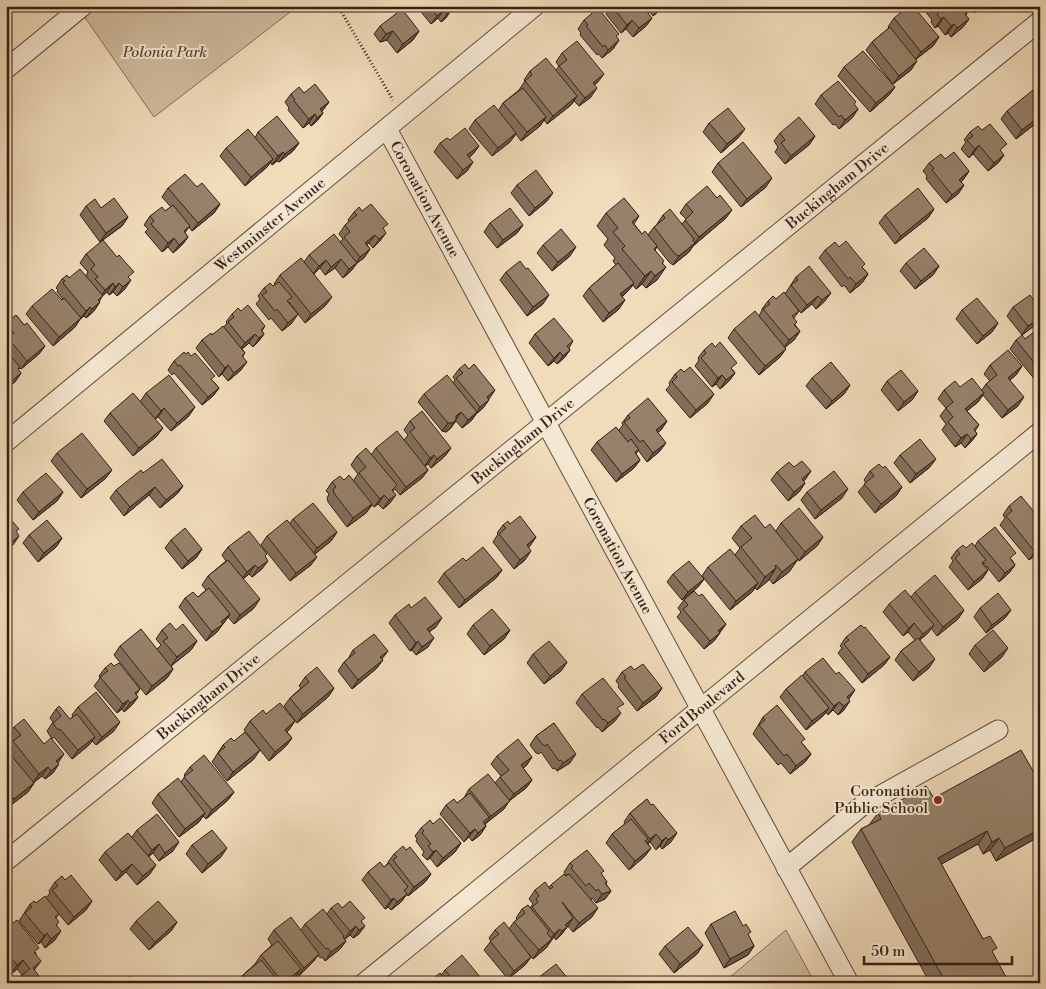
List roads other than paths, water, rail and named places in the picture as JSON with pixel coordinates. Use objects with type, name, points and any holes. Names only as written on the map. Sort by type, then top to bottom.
[{"type":"street","points":[[6,69],[83,6]]},
{"type":"street","name":"Westminster Avenue","points":[[6,442],[535,6]]},
{"type":"street","name":"Buckingham Drive","points":[[6,861],[1040,21]]},
{"type":"street","name":"Coronation Avenue","points":[[386,129],[849,983]]},
{"type":"street","name":"Ford Boulevard","points":[[364,983],[1040,432]]},
{"type":"street","points":[[786,868],[863,805],[998,730]]},
{"type":"place","name":"Coronation Public School","points":[[938,800]]},
{"type":"park label","name":"Polonia Park","points":[[165,52]]}]
